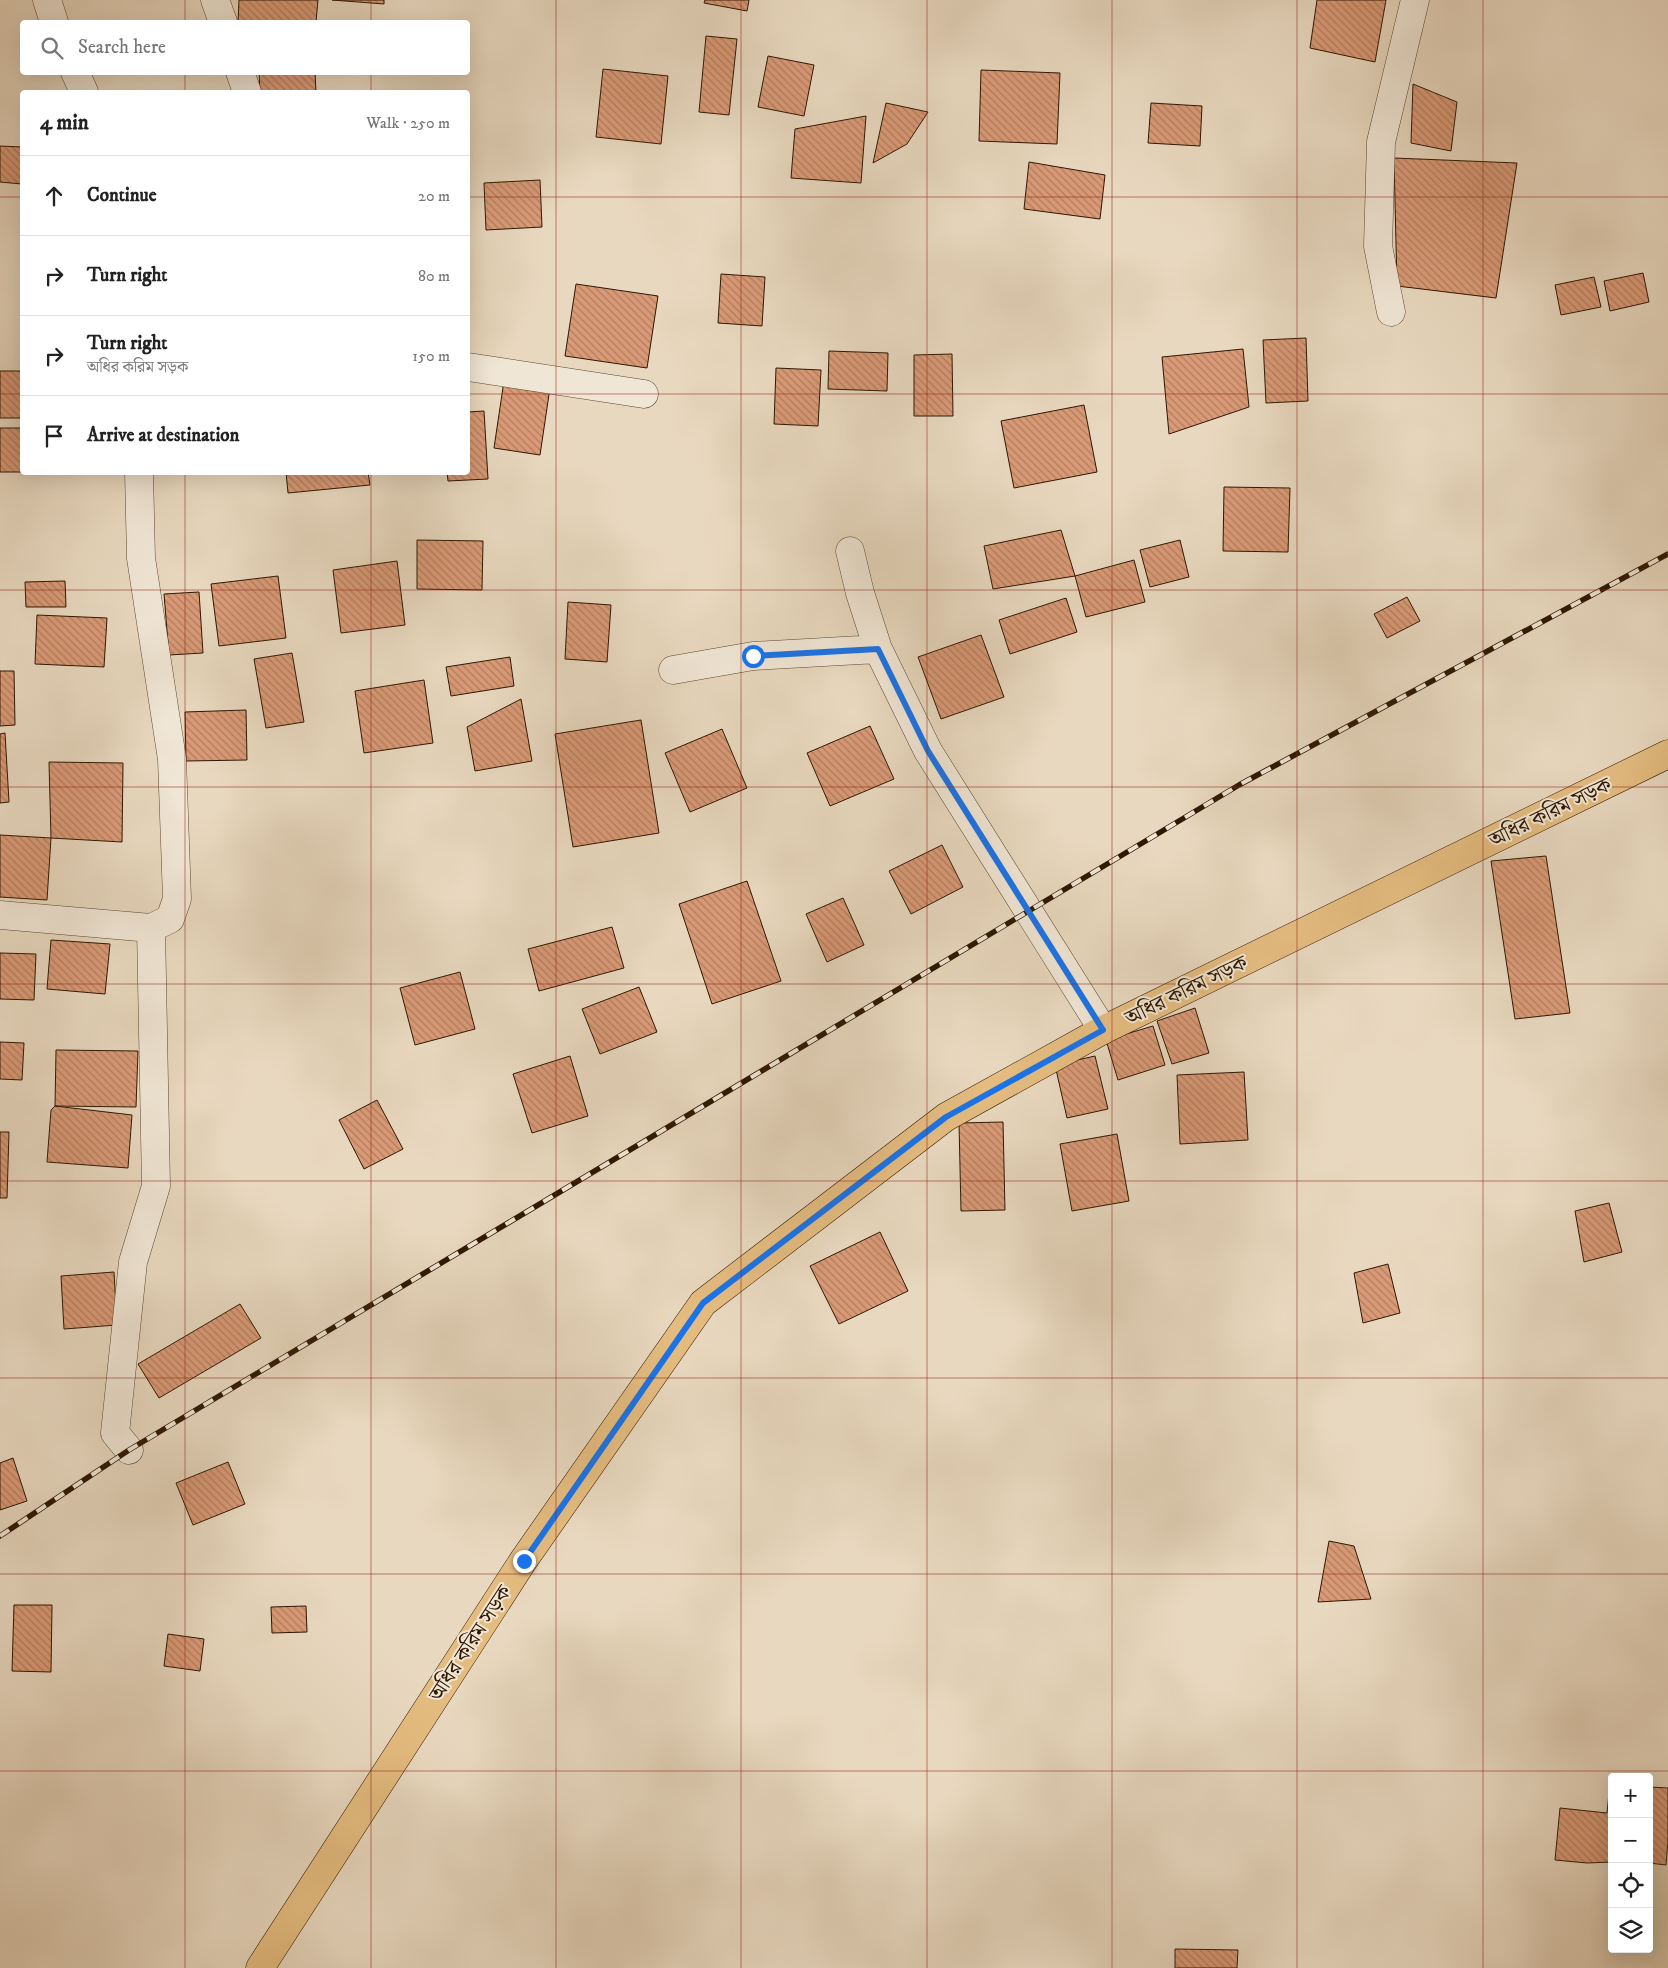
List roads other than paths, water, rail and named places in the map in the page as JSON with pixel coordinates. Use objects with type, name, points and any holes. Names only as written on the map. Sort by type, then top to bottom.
[{"type":"main road","name":"অধির করিম সড়ক","points":[[260,1968],[524,1561],[703,1303],[946,1117],[1103,1030],[1668,754]]},
{"type":"street","points":[[46,0],[53,20]]},
{"type":"street","points":[[215,0],[222,20]]},
{"type":"street","points":[[1391,312],[1378,246],[1381,142],[1415,0]]},
{"type":"street","points":[[76,75],[83,90]]},
{"type":"street","points":[[241,75],[246,90]]},
{"type":"street","points":[[470,367],[644,394]]},
{"type":"street","points":[[0,915],[151,928],[170,919],[177,899],[172,759],[140,558],[140,475]]},
{"type":"street","points":[[850,551],[860,593],[878,649],[928,751],[1103,1030]]},
{"type":"street","points":[[673,670],[753,656],[878,649]]},
{"type":"street","points":[[129,1450],[115,1433],[133,1262],[156,1186],[151,928]]},
{"type":"railway","points":[[0,1536],[129,1450],[1239,785],[1668,554]]}]
